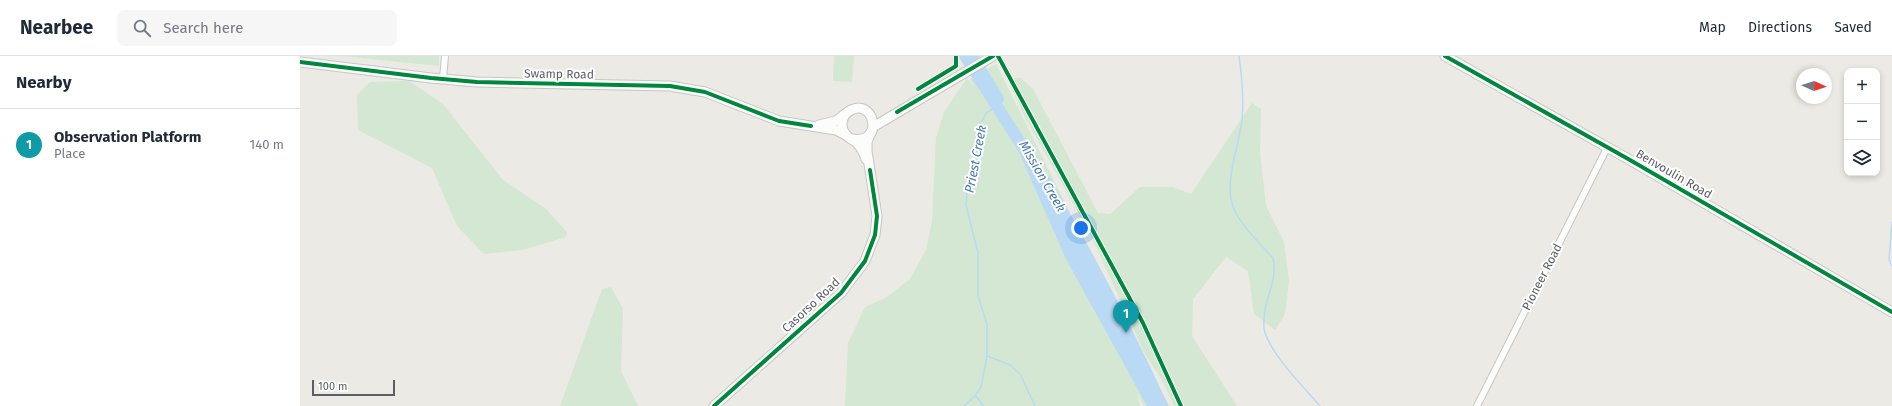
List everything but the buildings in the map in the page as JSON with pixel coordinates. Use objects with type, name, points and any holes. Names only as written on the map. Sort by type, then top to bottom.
[{"type":"main road","points":[[897,112],[881,115],[855,108],[846,114],[842,122],[843,131],[850,137],[863,139],[872,130],[897,112],[993,56]]},
{"type":"main road","name":"Benvoulin Road","points":[[1445,56],[1892,312]]},
{"type":"main road","name":"Swamp Road","points":[[300,62],[477,82],[670,86],[706,92],[779,121],[836,130],[850,137]]},
{"type":"main road","points":[[869,113],[873,122],[872,130]]},
{"type":"main road","name":"Swamp Road","points":[[812,126],[836,121],[846,114]]},
{"type":"main road","name":"Casorso Road","points":[[714,406],[841,293],[865,261],[875,235],[876,203],[870,170],[868,142],[872,130]]},
{"type":"main road","name":"Casorso Road","points":[[850,137],[863,152],[870,170]]},
{"type":"street","points":[[443,79],[445,56]]},
{"type":"street","name":"Pioneer Road","points":[[1477,406],[1607,148]]},
{"type":"green space","points":[[342,56],[439,56],[439,66]]},
{"type":"green space","points":[[834,56],[854,56],[852,82],[833,81]]},
{"type":"green space","points":[[996,64],[1066,205],[1123,328],[1170,406],[1144,406],[1137,393],[1140,406],[845,406],[848,343],[865,307],[887,297],[910,279],[926,250],[932,221],[936,138],[944,112],[967,78],[975,88],[970,79]]},
{"type":"green space","points":[[1007,78],[1021,78],[1033,89],[1098,213],[1110,214],[1140,187],[1173,187],[1191,194],[1252,103],[1261,109],[1260,152],[1266,206],[1284,242],[1289,281],[1285,314],[1275,330],[1254,314],[1248,271],[1226,257],[1193,299],[1192,336],[1237,406],[1174,406],[1163,382],[1145,354],[1091,236],[1026,119]]},
{"type":"green space","points":[[409,81],[443,104],[503,180],[546,209],[567,232],[566,237],[522,250],[484,254],[457,226],[432,168],[358,130],[357,95],[370,82]]},
{"type":"green space","points":[[611,287],[623,309],[621,371],[638,406],[560,406],[602,289]]},
{"type":"water","name":"Mission Creek","points":[[958,56],[972,56],[1038,160],[1065,222],[1093,269],[1117,323],[1167,406],[1147,406],[1066,259],[1019,152]]},
{"type":"waterway","name":"Mission Creek","points":[[973,56],[999,99]]},
{"type":"waterway","points":[[1239,56],[1243,112],[1241,130],[1232,169],[1230,189],[1231,199],[1233,207],[1242,223],[1273,258],[1274,272],[1265,309],[1264,331],[1282,362],[1320,406]]},
{"type":"waterway","name":"Priest Creek","points":[[964,406],[975,396],[981,387],[987,356],[987,324],[978,296],[978,253],[966,205],[968,181],[976,160],[980,125],[986,113],[993,109]]},
{"type":"waterway","name":"Mission Creek","points":[[1046,181],[1107,292],[1163,406]]},
{"type":"waterway","points":[[1892,222],[1889,260],[1892,266]]},
{"type":"waterway","points":[[987,356],[1010,365],[1020,374],[1035,406]]},
{"type":"waterway","points":[[976,396],[983,406]]},
{"type":"cycle path","points":[[918,89],[956,66],[956,56]]},
{"type":"cycle path","points":[[897,112],[993,56]]},
{"type":"cycle path","points":[[998,56],[1143,323],[1181,406]]},
{"type":"cycle path","points":[[1445,56],[1630,160],[1892,312]]},
{"type":"cycle path","points":[[300,62],[477,82],[670,86],[705,92],[779,121],[811,126]]},
{"type":"cycle path","points":[[714,406],[841,293],[865,261],[875,235],[877,216],[870,170]]},
{"type":"place","name":"Observation Platform","points":[[1126,333]]}]
